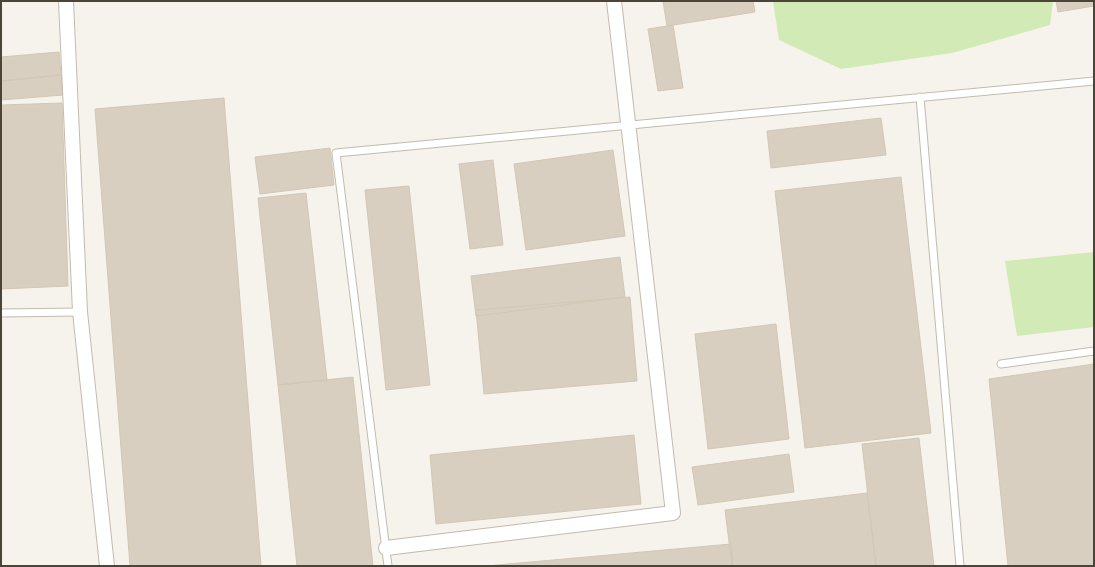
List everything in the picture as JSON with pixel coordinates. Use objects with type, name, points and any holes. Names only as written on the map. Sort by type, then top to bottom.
[{"type":"street","points":[[66,1],[80,312],[107,566]]},
{"type":"street","points":[[386,548],[673,513],[614,1]]},
{"type":"lane","points":[[388,566],[336,152],[1094,81]]},
{"type":"lane","points":[[920,97],[960,566]]},
{"type":"lane","points":[[1,314],[80,312]]},
{"type":"lane","points":[[1001,364],[1094,351]]},
{"type":"green space","points":[[773,1],[1053,1],[1050,25],[952,53],[841,69],[779,40]]},
{"type":"green space","points":[[1094,252],[1094,327],[1017,336],[1005,261]]},
{"type":"building","points":[[663,1],[753,1],[755,12],[667,26]]},
{"type":"building","points":[[1056,1],[1094,1],[1094,6],[1058,12]]},
{"type":"building","points":[[673,25],[683,88],[658,91],[648,29]]},
{"type":"building","points":[[59,52],[61,75],[1,81],[1,57]]},
{"type":"building","points":[[61,75],[63,95],[1,100],[1,81]]},
{"type":"building","points":[[224,98],[261,566],[130,566],[95,109]]},
{"type":"building","points":[[62,103],[68,286],[1,289],[1,105]]},
{"type":"building","points":[[881,118],[886,155],[771,168],[767,131]]},
{"type":"building","points":[[330,148],[334,185],[260,194],[255,157]]},
{"type":"building","points":[[613,150],[625,236],[526,250],[514,164]]},
{"type":"building","points":[[493,160],[503,245],[470,249],[459,164]]},
{"type":"building","points":[[901,177],[931,433],[805,448],[775,191]]},
{"type":"building","points":[[409,186],[430,385],[386,390],[365,190]]},
{"type":"building","points":[[306,193],[327,380],[278,385],[258,198]]},
{"type":"building","points":[[620,257],[625,297],[476,316],[471,276]]},
{"type":"building","points":[[630,297],[637,381],[484,394],[476,310]]},
{"type":"building","points":[[776,324],[789,439],[708,449],[695,334]]},
{"type":"building","points":[[1094,364],[1094,566],[1008,566],[989,379]]},
{"type":"building","points":[[353,377],[373,566],[297,566],[278,385]]},
{"type":"building","points":[[634,435],[641,504],[436,524],[430,455]]},
{"type":"building","points":[[919,438],[934,566],[876,566],[862,444]]},
{"type":"building","points":[[789,454],[794,492],[698,505],[692,467]]},
{"type":"building","points":[[867,493],[876,566],[732,566],[725,510]]},
{"type":"building","points":[[731,544],[733,566],[486,566]]}]
